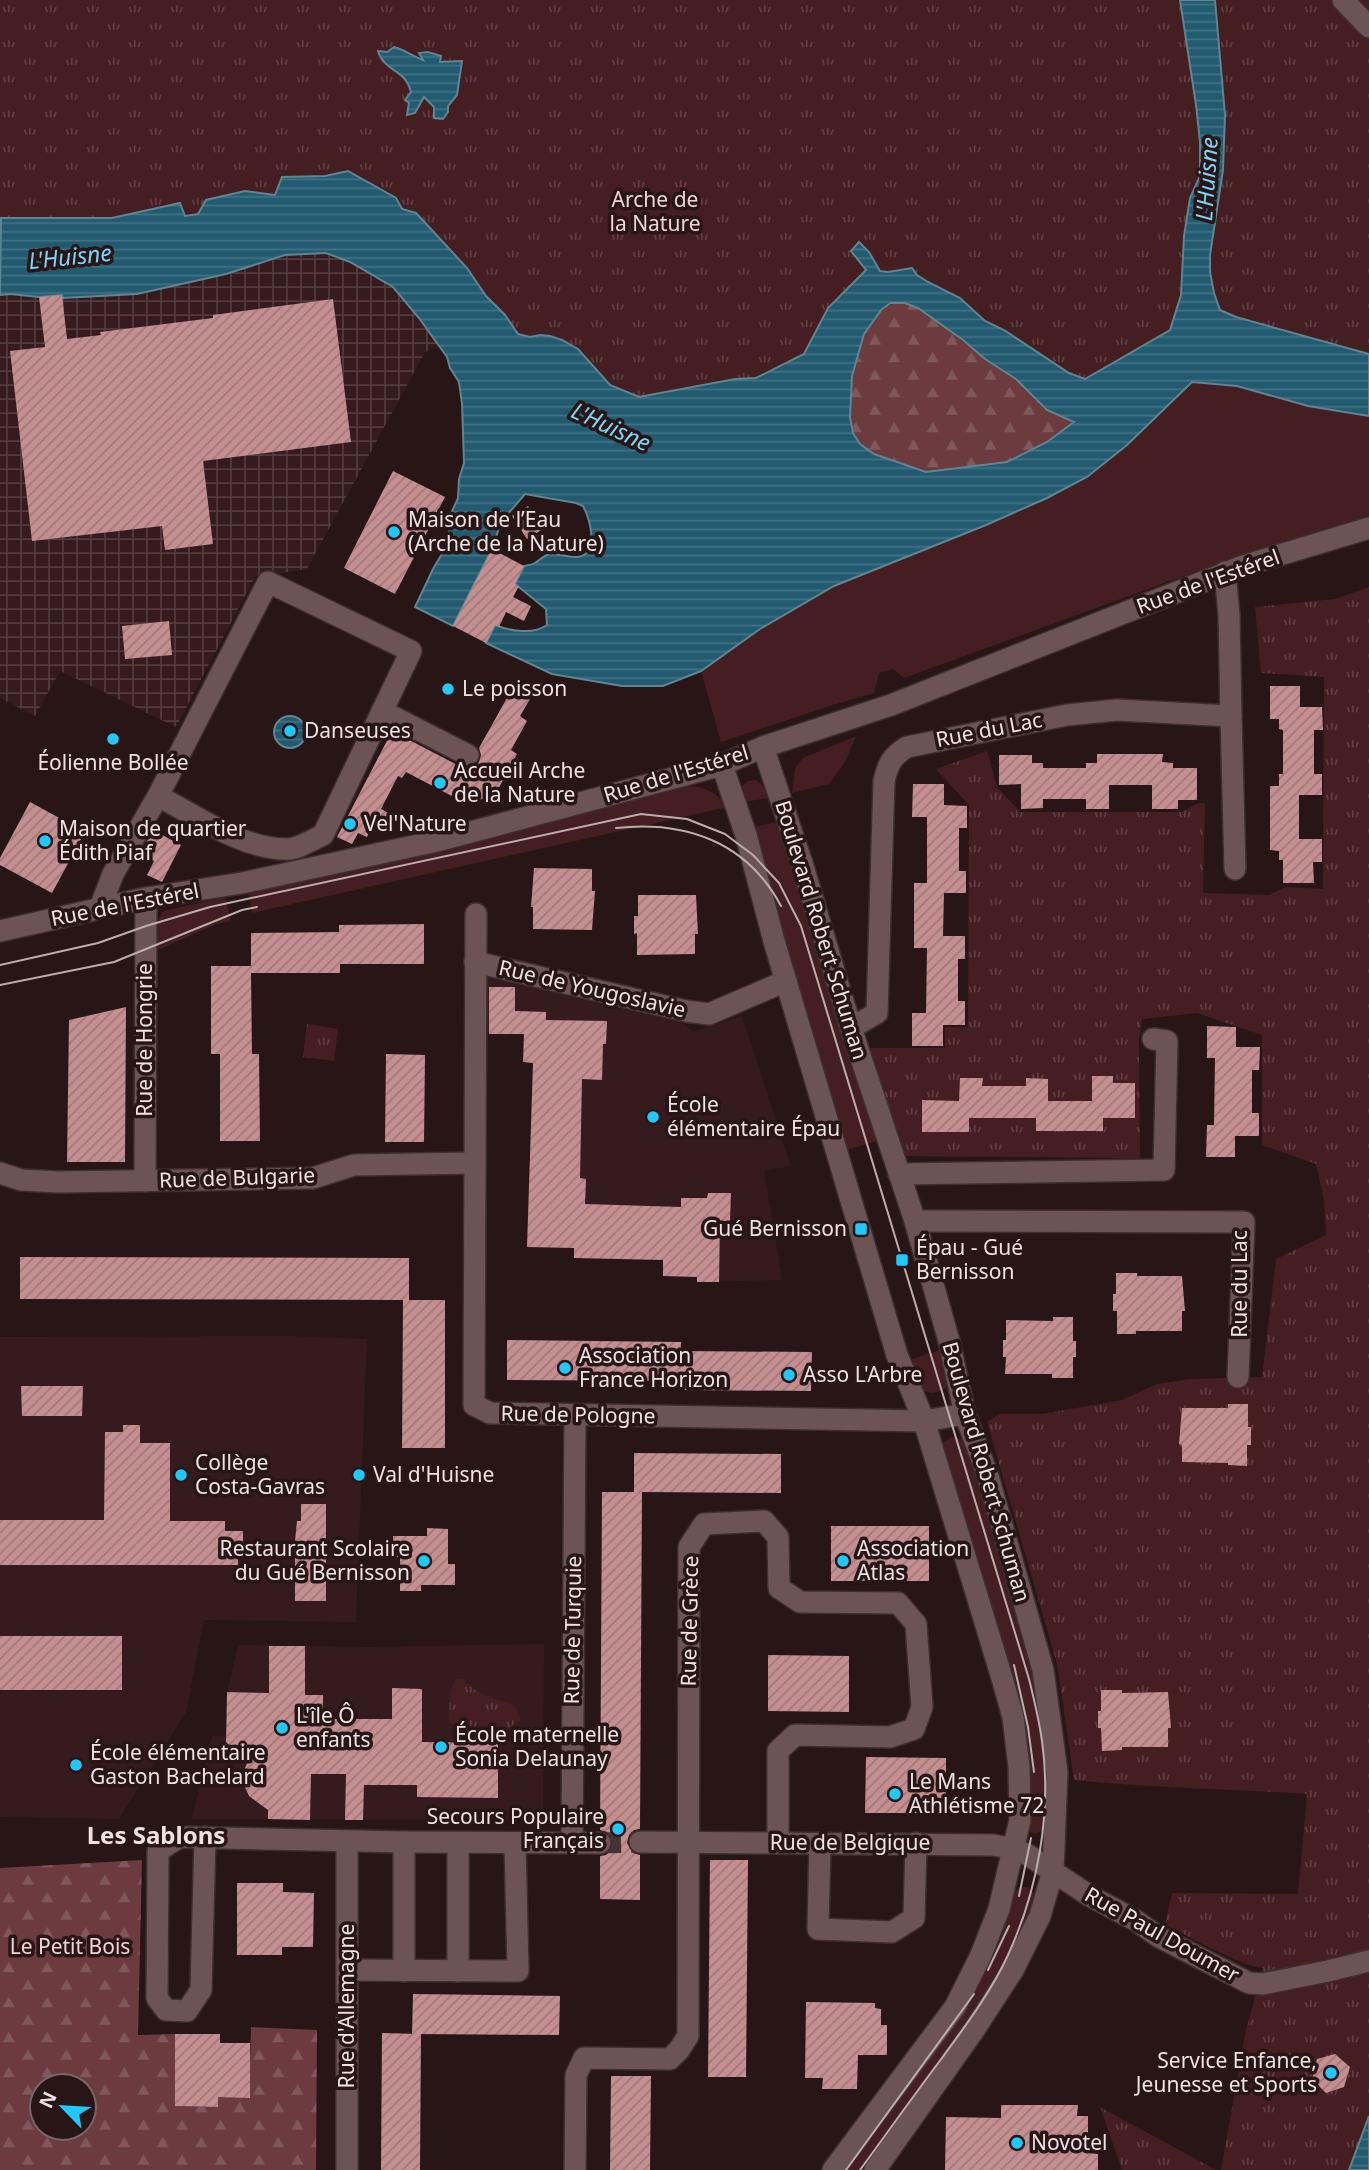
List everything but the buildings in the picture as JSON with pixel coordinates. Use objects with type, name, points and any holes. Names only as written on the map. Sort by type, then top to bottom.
[{"type":"street","points":[[1343,0],[1369,7]]},
{"type":"street","points":[[1343,0],[1369,27]]},
{"type":"street","name":"Rue de l'Estérel","points":[[0,931],[146,898],[243,883],[437,841],[722,765],[763,747],[891,705],[1225,572],[1369,528]]},
{"type":"street","points":[[1225,572],[1229,615],[1236,869]]},
{"type":"street","points":[[100,908],[113,874],[158,796],[268,582],[411,651],[323,835],[290,849],[267,847],[238,838],[158,796]]},
{"type":"street","name":"Rue du Lac","points":[[851,1028],[877,1013],[884,781],[888,765],[895,754],[907,747],[1067,715],[1117,710],[1231,716]]},
{"type":"street","points":[[382,711],[468,755]]},
{"type":"street","name":"Boulevard Robert Schuman","points":[[763,747],[915,1221],[949,1341],[965,1414],[988,1476],[1043,1670],[1057,1772],[1053,1871],[1040,1916],[1013,1970],[974,2030],[874,2170]]},
{"type":"street","name":"Boulevard Robert Schuman","points":[[722,765],[746,835],[786,981],[897,1354],[923,1421],[1013,1717],[1019,1767],[1020,1820],[999,1909],[981,1955],[955,2007],[833,2170]]},
{"type":"street","name":"Rue de Hongrie","points":[[145,1181],[146,898]]},
{"type":"street","name":"Rue de Pologne","points":[[476,914],[474,1405],[490,1413],[575,1416],[923,1421],[965,1414]]},
{"type":"street","name":"Rue de Yougoslavie","points":[[475,962],[709,1014],[786,981]]},
{"type":"street","points":[[899,1174],[1164,1170],[1167,1041],[1153,1039]]},
{"type":"street","name":"Rue de Bulgarie","points":[[0,1172],[21,1180],[313,1178],[354,1165],[475,1163]]},
{"type":"street","name":"Rue du Lac","points":[[915,1221],[1244,1222],[1238,1377]]},
{"type":"street","name":"Rue de Turquie","points":[[572,1843],[575,1416]]},
{"type":"street","name":"Rue de Grèce","points":[[688,1841],[689,1547],[704,1524],[764,1521],[778,1537],[779,1588],[800,1602],[898,1603],[916,1624],[922,1707],[914,1729],[890,1737],[795,1735],[778,1751],[778,1842]]},
{"type":"street","points":[[205,1837],[201,1990],[187,2011],[166,2010],[156,1998],[158,1851],[180,1837],[205,1837],[404,1843],[600,1843]]},
{"type":"street","name":"Rue d'Allemagne","points":[[347,1841],[347,2170]]},
{"type":"street","points":[[575,2170],[576,2075],[584,2058],[670,2059],[688,2036],[688,1841]]},
{"type":"street","name":"Rue de Belgique","points":[[640,1842],[993,1845],[1014,1849],[1053,1871]]},
{"type":"street","points":[[404,1843],[404,1971]]},
{"type":"street","points":[[458,1843],[458,1971]]},
{"type":"street","points":[[348,1970],[517,1971],[515,1843]]},
{"type":"street","points":[[820,1843],[818,1929],[892,1931],[914,1918],[916,1843]]},
{"type":"street","name":"Rue Paul Doumer","points":[[1053,1871],[1159,1937],[1248,1983],[1263,1984],[1369,1961]]},
{"type":"shaded area","points":[[326,253],[350,262],[393,287],[441,347],[425,352],[307,569],[255,577],[176,727],[60,671],[35,716],[0,698],[0,295],[62,295],[63,298],[137,294],[226,274],[285,255]]},
{"type":"shaded area","name":"École élémentaire Épau","points":[[486,976],[678,1020],[693,1032],[742,1016],[791,1166],[764,1171],[782,1280],[697,1282],[697,1271],[691,1277],[663,1276],[663,1254],[658,1253],[658,1260],[574,1258],[575,1237],[527,1247],[533,1068],[538,1068],[538,1063],[523,1062],[523,1035],[487,1034]]},
{"type":"shaded area","name":"Collège Costa-Gavras","points":[[289,1336],[367,1339],[356,1622],[204,1620],[186,1712],[119,1819],[0,1817],[0,1337]]},
{"type":"shaded area","points":[[544,1644],[543,1820],[192,1819],[212,1736],[227,1736],[227,1692],[238,1645],[369,1647]]},
{"type":"green space","name":"Arche de la Nature","points":[[0,0],[1369,0],[1369,391],[1222,355],[1096,399],[911,291],[862,311],[826,382],[632,441],[376,245],[0,264]]},
{"type":"green space","points":[[897,302],[911,304],[927,313],[985,359],[1016,379],[1047,410],[1075,422],[1047,442],[1007,462],[926,472],[874,454],[860,444],[853,433],[850,417],[852,376],[864,334],[882,309]]},
{"type":"green space","points":[[1192,382],[1237,386],[1308,406],[1369,416],[1369,517],[1222,562],[904,678],[893,669],[879,673],[874,693],[721,742],[701,671],[760,629],[834,586],[986,525],[1087,477],[1127,444]]},
{"type":"green space","points":[[1369,587],[1369,2170],[1221,2170],[1246,2030],[1263,1968],[1228,1956],[1165,1924],[1172,1893],[1298,1894],[1307,1794],[1074,1780],[1057,1664],[987,1422],[999,1414],[1042,1414],[1122,1400],[1157,1384],[1191,1379],[1262,1377],[1276,1259],[1326,1235],[1324,1200],[1316,1164],[1262,1145],[1262,1035],[1197,1013],[1142,1019],[1139,1038],[1140,1158],[896,1156],[866,1048],[945,1048],[945,1027],[968,1027],[969,805],[936,769],[987,751],[997,787],[1020,812],[1181,812],[1199,803],[1205,803],[1203,893],[1269,895],[1285,887],[1323,889],[1324,677],[1261,673],[1255,607],[1335,599]]},
{"type":"green space","points":[[856,736],[845,762],[829,784],[792,793],[795,768],[803,758]]},
{"type":"green space","points":[[756,780],[763,786],[768,798],[743,802],[742,787],[748,781]]},
{"type":"green space","points":[[685,786],[710,791],[728,807],[252,913],[248,892],[478,842]]},
{"type":"green space","points":[[777,822],[880,1140],[847,1150],[750,828]]},
{"type":"green space","points":[[225,897],[231,921],[217,924],[158,950],[158,924],[164,911]]},
{"type":"green space","points":[[307,1024],[338,1029],[334,1061],[303,1057]]},
{"type":"green space","points":[[943,1349],[949,1379],[946,1388],[934,1393],[922,1390],[910,1360]]},
{"type":"green space","points":[[951,1437],[964,1439],[970,1447],[1012,1589],[1044,1725],[1049,1777],[1046,1828],[1036,1834],[1028,1831],[1025,1825],[1026,1786],[939,1452],[942,1444]]},
{"type":"green space","points":[[456,1679],[463,1679],[481,1693],[515,1706],[521,1719],[509,1728],[453,1725],[450,1722],[450,1700]]},
{"type":"green space","name":"Le Petit Bois","points":[[142,1860],[138,2035],[175,2034],[175,2106],[218,2107],[218,2097],[249,2097],[251,2027],[317,2030],[316,2170],[0,2170],[0,1868]]},
{"type":"green space","points":[[1019,1887],[1027,1887],[1033,1892],[1035,1899],[1031,1916],[996,1989],[864,2170],[841,2170],[1006,1919],[1015,1891]]},
{"type":"green space","points":[[1100,2107],[1216,2170],[1122,2170]]},
{"type":"water","name":"L'Huisne","points":[[1180,0],[1215,0],[1225,115],[1223,170],[1210,255],[1210,272],[1220,310],[1236,317],[1369,354],[1369,416],[1308,406],[1237,386],[1192,382],[1127,445],[1087,477],[986,525],[834,586],[760,629],[701,671],[663,686],[622,686],[552,674],[486,643],[495,625],[521,631],[535,630],[547,625],[546,609],[515,584],[524,566],[534,564],[547,555],[578,557],[587,552],[591,540],[590,525],[583,506],[576,503],[525,494],[501,522],[492,549],[453,626],[415,607],[449,542],[449,518],[458,498],[459,479],[464,463],[462,403],[459,382],[447,357],[393,287],[350,262],[326,253],[285,255],[226,274],[137,294],[63,298],[62,295],[0,295],[1,218],[112,218],[180,203],[185,216],[198,214],[206,200],[245,191],[275,195],[282,177],[325,176],[348,171],[396,198],[402,209],[416,213],[467,268],[518,334],[530,337],[550,336],[562,340],[578,349],[610,385],[639,397],[735,379],[756,378],[804,354],[828,308],[866,270],[851,251],[859,242],[869,252],[880,271],[912,268],[928,282],[960,298],[985,321],[1004,330],[1069,373],[1085,379],[1170,330],[1181,295],[1184,236],[1190,198],[1200,176],[1196,105]],"holes":[[[891,303],[905,303],[918,308],[1016,379],[1047,410],[1074,422],[1047,442],[1007,462],[926,472],[874,454],[860,444],[853,433],[850,417],[852,376],[864,334],[882,309]]]},
{"type":"water","points":[[394,47],[423,60],[419,53],[428,52],[441,56],[440,62],[462,61],[457,95],[448,106],[448,112],[443,119],[434,118],[434,107],[424,97],[415,113],[407,115],[409,103],[405,100],[411,92],[408,84],[385,63],[378,51],[387,52]]},
{"type":"water","name":"Danseuses","points":[[290,716],[301,721],[306,732],[301,743],[290,748],[279,743],[274,732],[279,721]]},
{"type":"water","points":[[1369,2116],[1369,2170],[1349,2170]]},
{"type":"tunnel","points":[[600,1843],[640,1842]]},
{"type":"tram line","points":[[0,965],[98,943],[210,907],[641,814],[687,819],[725,834],[753,855],[779,883],[801,926],[1029,1679],[1045,1768],[1044,1823],[1035,1877],[1008,1955],[969,2021],[860,2170]]},
{"type":"tram line","points":[[616,828],[666,828],[690,832],[712,840],[751,866],[781,906]]},
{"type":"tram line","points":[[0,985],[114,962],[242,910],[257,907]]},
{"type":"tram line","points":[[1014,1665],[1028,1727],[1034,1772]]},
{"type":"tram line","points":[[1019,1896],[1031,1838]]},
{"type":"tram line","points":[[988,1970],[1009,1926]]},
{"type":"tram line","points":[[846,2170],[974,1994]]},
{"type":"place","name":"Maison de l’Eau (Arche de la Nature)","points":[[394,532]]},
{"type":"place","name":"Le poisson","points":[[448,689]]},
{"type":"place","name":"Danseuses","points":[[290,731]]},
{"type":"place","name":"Éolienne Bollée","points":[[113,739]]},
{"type":"place","name":"Accueil Arche de la Nature","points":[[440,783]]},
{"type":"place","name":"Vel'Nature","points":[[350,824]]},
{"type":"place","name":"Maison de quartier Édith Piaf","points":[[45,841]]},
{"type":"place","name":"École élémentaire Épau","points":[[653,1117]]},
{"type":"place","name":"Gué Bernisson","points":[[861,1229]]},
{"type":"place","name":"Épau - Gué Bernisson","points":[[902,1260]]},
{"type":"place","name":"Association France Horizon","points":[[565,1368]]},
{"type":"place","name":"Asso L'Arbre","points":[[789,1375]]},
{"type":"place","name":"Collège Costa-Gavras","points":[[181,1475]]},
{"type":"place","name":"Val d'Huisne","points":[[359,1475]]},
{"type":"place","name":"Restaurant Scolaire du Gué Bernisson","points":[[424,1561]]},
{"type":"place","name":"Association Atlas","points":[[843,1561]]},
{"type":"place","name":"L'île Ô enfants","points":[[282,1728]]},
{"type":"place","name":"École maternelle Sonia Delaunay","points":[[441,1747]]},
{"type":"place","name":"École élémentaire Gaston Bachelard","points":[[76,1765]]},
{"type":"place","name":"Le Mans Athlétisme 72","points":[[895,1794]]},
{"type":"place","name":"Secours Populaire Français","points":[[618,1829]]},
{"type":"place","name":"Service Enfance, Jeunesse et Sports","points":[[1331,2073]]},
{"type":"place","name":"Novotel","points":[[1017,2143]]},
{"type":"district","name":"Les Sablons","points":[[156,1836]]}]
